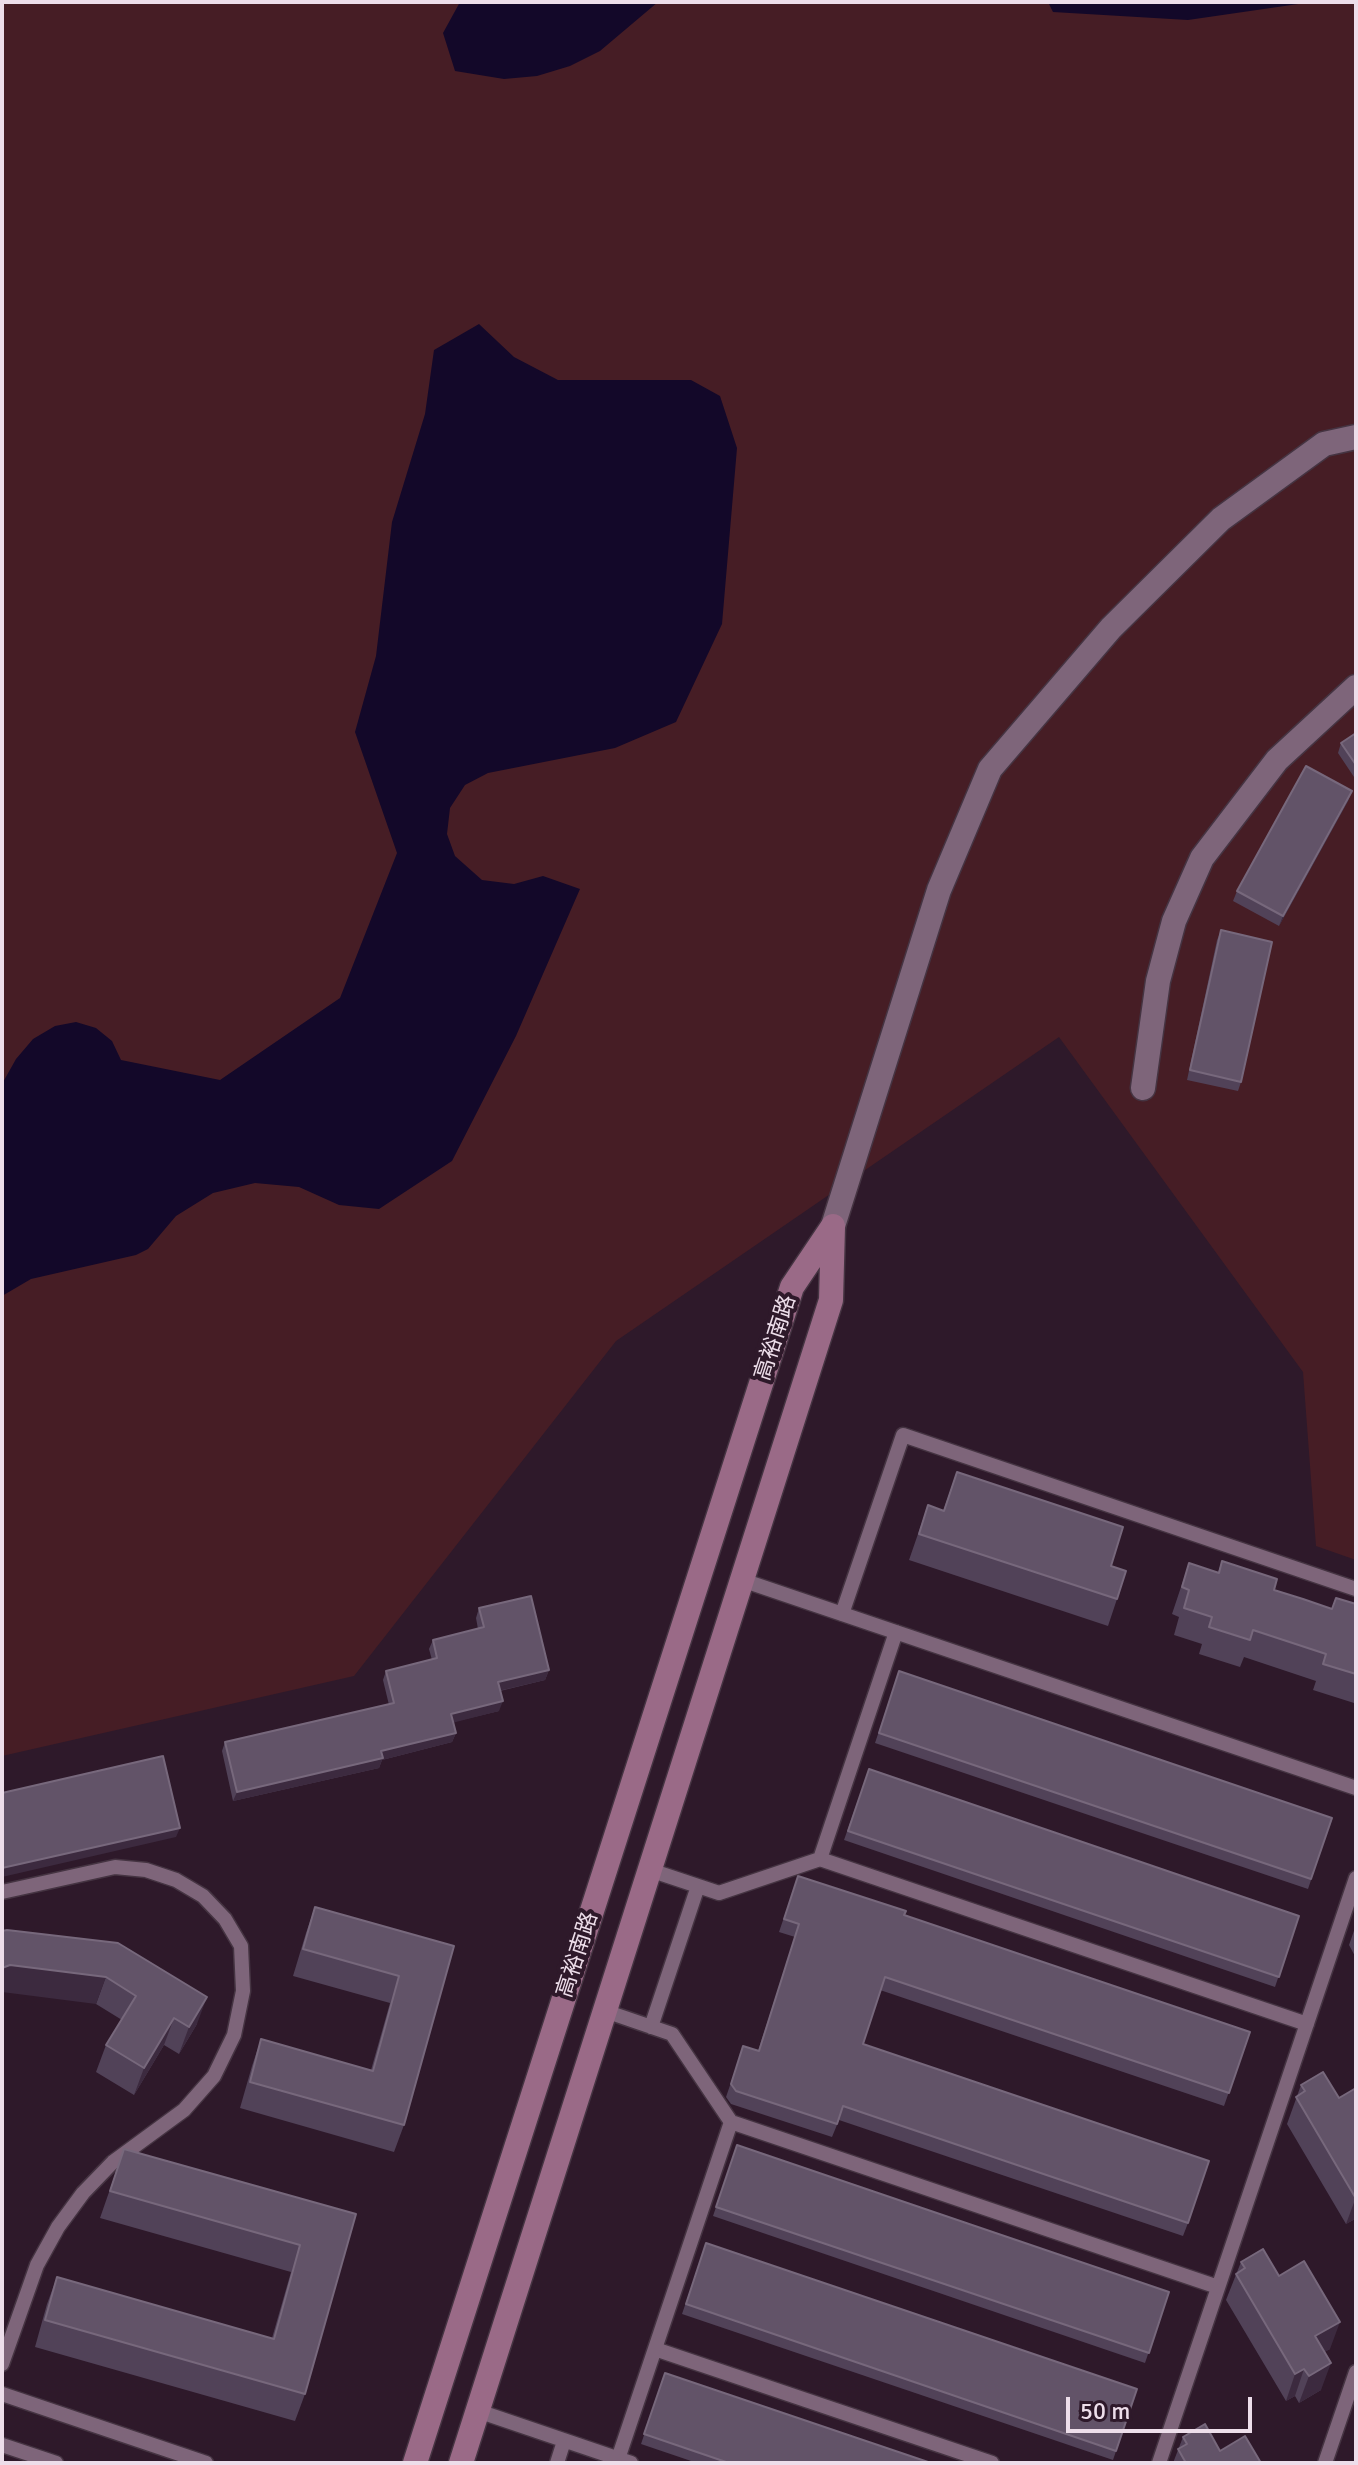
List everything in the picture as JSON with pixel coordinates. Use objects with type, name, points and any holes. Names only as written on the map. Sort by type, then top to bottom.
[{"type":"street","points":[[833,1226],[939,890],[990,769],[1111,628],[1221,519],[1324,444],[1356,437]]},
{"type":"street","points":[[1143,1088],[1158,981],[1170,936],[1202,858],[1277,760],[1356,687]]},
{"type":"street","name":"高裕南路","points":[[461,2463],[831,1300],[833,1226]]},
{"type":"street","name":"高裕南路","points":[[415,2463],[792,1287],[833,1226]]},
{"type":"lane","points":[[842,1614],[903,1435],[1356,1589]]},
{"type":"lane","points":[[742,1580],[1356,1788]]},
{"type":"lane","points":[[820,1859],[896,1632]]},
{"type":"lane","points":[[650,1870],[719,1893],[820,1859],[1307,2024]]},
{"type":"lane","points":[[2,1892],[115,1867],[146,1870],[176,1880],[203,1896],[233,1932],[241,1946],[243,1991],[234,2035],[214,2076],[184,2110],[113,2162],[83,2193],[58,2227],[37,2265],[2,2364]]},
{"type":"lane","points":[[1159,2463],[1356,1878]]},
{"type":"lane","points":[[651,2027],[698,1886]]},
{"type":"lane","points":[[605,2011],[672,2034],[731,2122],[1218,2287]]},
{"type":"lane","points":[[478,2411],[624,2461],[655,2349],[731,2122]]},
{"type":"lane","points":[[655,2349],[992,2463]]},
{"type":"lane","points":[[1325,2463],[1356,2372]]},
{"type":"lane","points":[[2,2394],[206,2463]]},
{"type":"lane","points":[[557,2463],[564,2441]]},
{"type":"lane","points":[[2,2445],[56,2463]]},
{"type":"shaded area","points":[[2,2],[1356,2],[1356,1560],[1316,1546],[1303,1372],[1059,1037],[616,1341],[354,1676],[2,1756]]},
{"type":"shaded area","points":[[460,2],[658,2],[600,51],[570,66],[537,76],[504,79],[455,71],[443,33]]},
{"type":"shaded area","points":[[1048,2],[1312,2],[1188,20],[1053,12]]},
{"type":"shaded area","points":[[479,324],[514,357],[558,380],[691,380],[720,396],[737,448],[722,624],[676,722],[615,748],[488,773],[465,785],[450,808],[447,834],[455,856],[482,880],[514,884],[543,876],[580,889],[516,1036],[452,1161],[379,1209],[339,1205],[299,1187],[255,1183],[213,1193],[176,1216],[148,1249],[136,1255],[31,1279],[2,1296],[2,1084],[16,1059],[33,1039],[55,1026],[76,1022],[96,1028],[112,1041],[121,1060],[220,1080],[340,998],[397,853],[355,732],[376,656],[392,522],[425,414],[434,350]]},
{"type":"building","points":[[1356,733],[1356,765],[1341,743]]},
{"type":"building","points":[[1306,766],[1352,791],[1283,916],[1237,891]]},
{"type":"building","points":[[1221,930],[1272,942],[1241,1082],[1190,1070]]},
{"type":"building","points":[[957,1472],[1123,1527],[1111,1566],[1126,1571],[1117,1599],[919,1534],[928,1505],[944,1511]]},
{"type":"building","points":[[1222,1561],[1277,1579],[1274,1590],[1332,1609],[1336,1598],[1356,1604],[1356,1674],[1323,1664],[1326,1654],[1253,1630],[1250,1640],[1209,1627],[1212,1617],[1184,1608],[1189,1590],[1182,1587],[1189,1563],[1219,1573]]},
{"type":"building","points":[[531,1596],[549,1670],[498,1682],[503,1701],[451,1714],[456,1733],[381,1751],[383,1758],[237,1792],[225,1742],[394,1703],[386,1671],[437,1658],[433,1640],[484,1627],[479,1608]]},
{"type":"building","points":[[899,1671],[1332,1818],[1311,1879],[879,1733]]},
{"type":"building","points":[[163,1756],[180,1828],[2,1868],[2,1793]]},
{"type":"building","points":[[869,1769],[1299,1916],[1279,1977],[848,1831]]},
{"type":"building","points":[[798,1876],[1250,2032],[1229,2093],[885,1977],[863,2044],[1209,2161],[1188,2223],[843,2106],[837,2124],[736,2091],[731,2084],[743,2046],[759,2051],[799,1924],[784,1919]]},
{"type":"building","points":[[315,1907],[454,1946],[404,2125],[250,2082],[261,2039],[373,2071],[399,1976],[303,1949]]},
{"type":"building","points":[[2,1931],[118,1943],[207,1997],[189,2027],[174,2018],[144,2068],[106,2045],[136,1996],[106,1977],[10,1965],[2,1968]]},
{"type":"building","points":[[1323,2072],[1339,2098],[1356,2088],[1355,2197],[1296,2097],[1305,2091],[1301,2085]]},
{"type":"building","points":[[737,2145],[1169,2292],[1149,2353],[716,2207]]},
{"type":"building","points":[[124,2149],[356,2214],[305,2394],[45,2320],[57,2277],[274,2339],[300,2245],[110,2191]]},
{"type":"building","points":[[706,2243],[1137,2389],[1116,2451],[686,2304]]},
{"type":"building","points":[[1263,2249],[1279,2276],[1304,2261],[1340,2322],[1315,2336],[1331,2363],[1309,2376],[1304,2369],[1295,2374],[1236,2274],[1245,2268],[1241,2262]]},
{"type":"building","points":[[665,2373],[931,2463],[729,2463],[644,2434]]},
{"type":"building","points":[[1205,2424],[1220,2451],[1245,2436],[1261,2463],[1186,2463],[1178,2449],[1187,2444],[1183,2437]]}]
